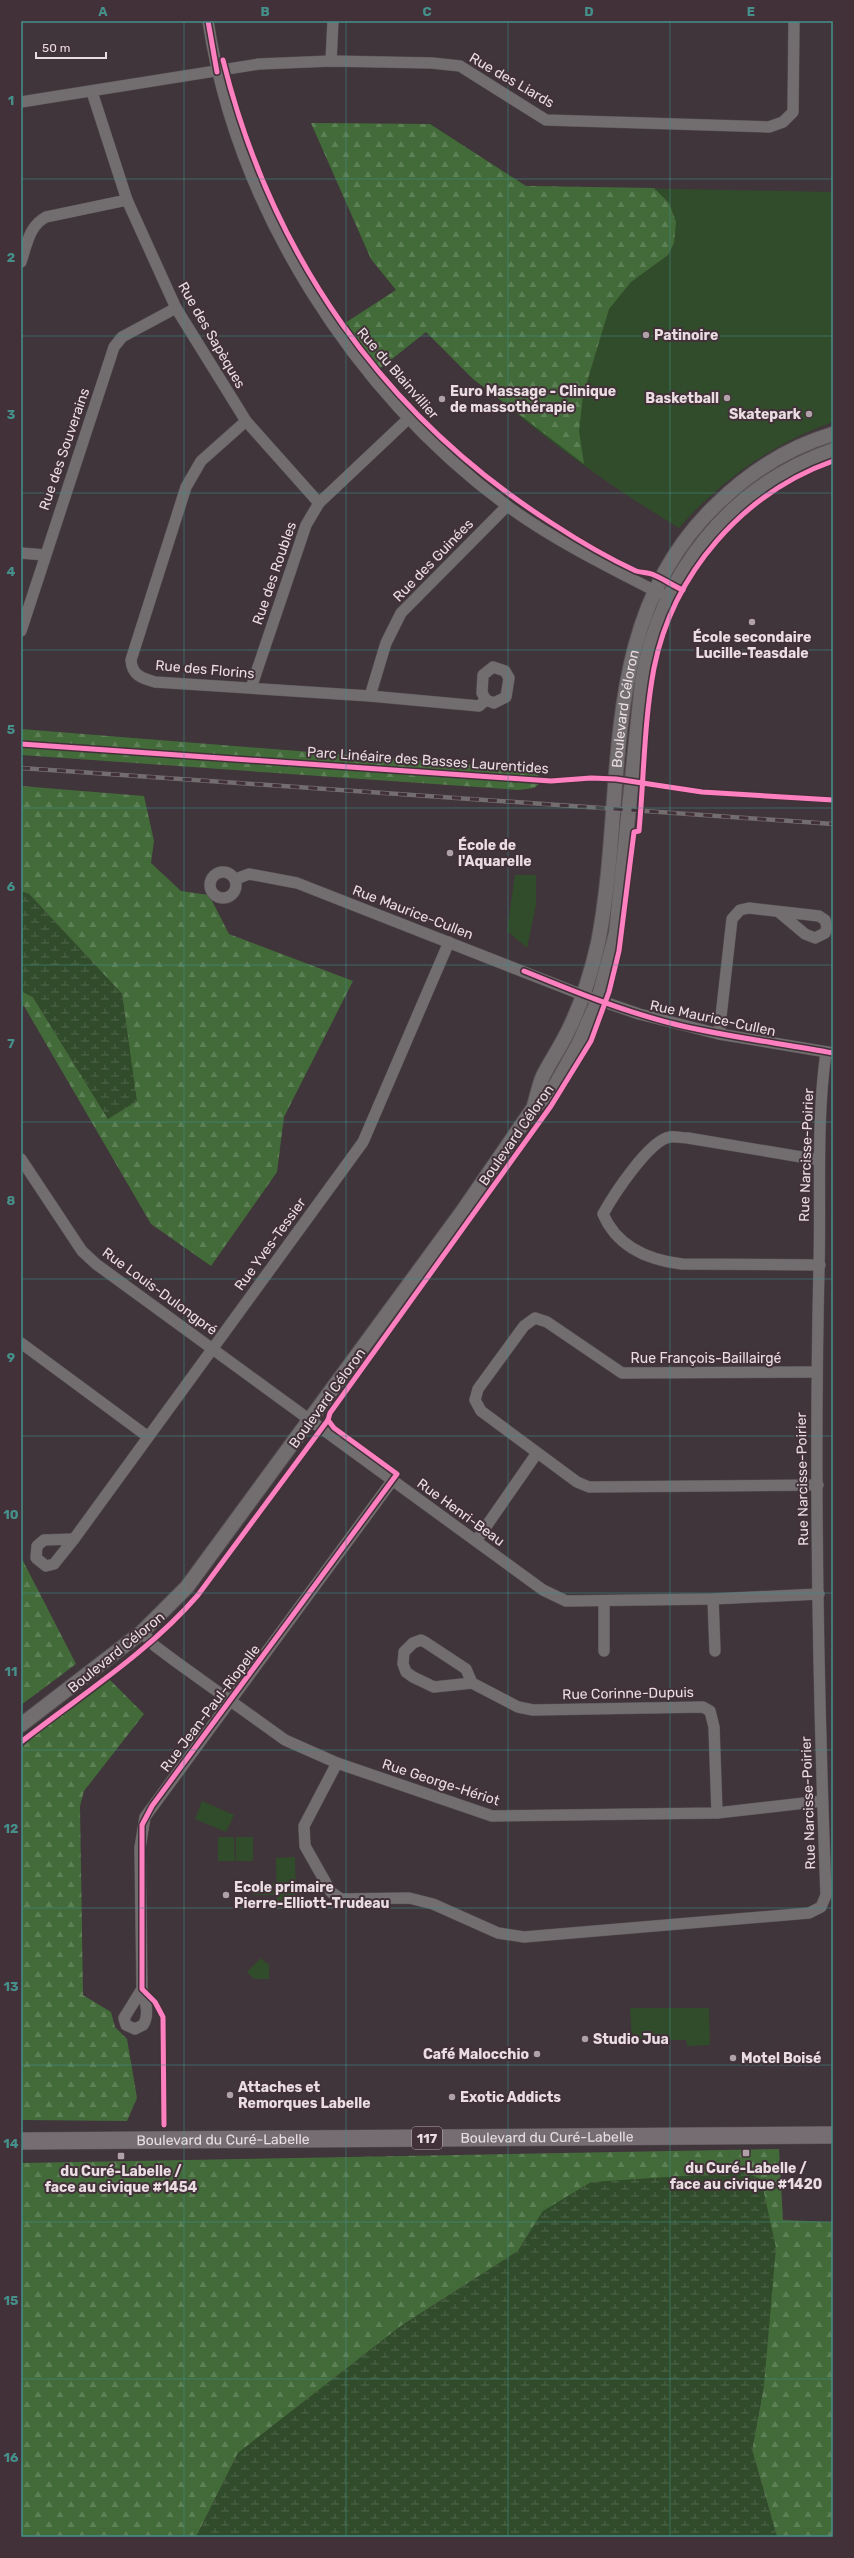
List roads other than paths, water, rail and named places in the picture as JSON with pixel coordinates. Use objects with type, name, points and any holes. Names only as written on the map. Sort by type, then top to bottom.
[{"type":"main road","name":"Boulevard du Curé-Labelle","points":[[21,2141],[833,2135]]},
{"type":"street","name":"Rue du Blainvillier","points":[[208,21],[217,72],[249,170],[276,231],[334,329],[408,420],[507,506],[569,544],[668,597]]},
{"type":"street","points":[[331,60],[333,21]]},
{"type":"street","name":"Rue des Liards","points":[[217,72],[259,64],[331,60],[460,66],[546,120],[769,127],[783,122],[793,112],[794,21]]},
{"type":"street","points":[[21,102],[217,72]]},
{"type":"street","name":"Rue des Sapèques","points":[[92,92],[126,200],[176,308],[246,421],[319,503]]},
{"type":"street","points":[[21,262],[31,230],[37,222],[46,217],[126,200]]},
{"type":"street","name":"Rue des Souverains","points":[[21,631],[114,347],[122,337],[176,308]]},
{"type":"street","name":"Rue des Roubles","points":[[251,688],[306,525],[319,503],[408,420]]},
{"type":"street","name":"Rue des Florins","points":[[246,421],[201,461],[186,488],[131,660],[132,669],[139,677],[155,682],[370,696],[479,706],[486,700]]},
{"type":"street","name":"Boulevard Céloron","points":[[532,1110],[542,1078],[567,1034],[583,995],[594,960],[603,911],[628,668],[635,639],[654,590],[668,563],[685,540],[730,491],[777,458],[833,434]]},
{"type":"street","name":"Boulevard Céloron","points":[[21,1725],[142,1632],[170,1606],[194,1579],[477,1190],[532,1110],[555,1086],[567,1065],[598,1000],[611,957],[618,916],[644,668],[654,630],[668,597],[697,549],[741,502],[786,471],[833,450]]},
{"type":"street","name":"Rue des Guinées","points":[[370,696],[386,643],[402,613],[507,506]]},
{"type":"street","points":[[21,553],[45,555]]},
{"type":"street","name":"Rue Maurice-Cullen","points":[[236,879],[249,874],[272,877],[297,883],[583,995],[661,1021],[720,1034],[829,1052]]},
{"type":"street","points":[[720,1034],[732,919],[740,910],[749,908],[780,913]]},
{"type":"street","name":"Rue Yves-Tessier","points":[[74,1539],[147,1436],[363,1142],[449,942]]},
{"type":"street","name":"Rue Narcisse-Poirier","points":[[336,1763],[304,1826],[305,1846],[331,1892],[341,1899],[409,1898],[433,1904],[498,1933],[524,1937],[809,1913],[821,1908],[826,1895],[822,1801],[816,1372],[820,1265],[819,1160],[829,1052]]},
{"type":"street","points":[[819,1160],[688,1138],[668,1137],[652,1148],[612,1198],[603,1214],[610,1230],[640,1254],[661,1262],[682,1264],[820,1265]]},
{"type":"street","name":"Rue Louis-Dulongpré","points":[[21,1158],[87,1255],[309,1420]]},
{"type":"street","name":"Rue François-Baillairgé","points":[[816,1372],[622,1373],[614,1370],[546,1322],[535,1318],[524,1326],[478,1389],[475,1400],[480,1411],[577,1482],[589,1487],[818,1485]]},
{"type":"street","points":[[21,1343],[147,1436]]},
{"type":"street","name":"Rue Henri-Beau","points":[[309,1420],[543,1590],[566,1601],[712,1599],[819,1594]]},
{"type":"street","points":[[476,1541],[537,1453]]},
{"type":"street","name":"Rue Jean-Paul-Riopelle","points":[[142,1989],[140,1848],[143,1821],[392,1481]]},
{"type":"street","points":[[712,1599],[715,1651]]},
{"type":"street","points":[[604,1601],[604,1651]]},
{"type":"street","name":"Rue George-Hériot","points":[[142,1632],[155,1646],[230,1702],[285,1740],[336,1763],[492,1816],[718,1813],[822,1801]]},
{"type":"street","points":[[420,1640],[425,1642],[466,1669],[472,1683],[434,1687],[422,1682],[406,1672],[403,1664],[404,1652],[413,1643],[420,1640]]},
{"type":"street","name":"Rue Corinne-Dupuis","points":[[472,1683],[518,1707],[533,1710],[703,1707],[710,1711],[714,1727],[718,1813]]},
{"type":"railway","points":[[21,768],[833,824]]},
{"type":"place","name":"Patinoire","points":[[646,335]]},
{"type":"place","name":"Basketball","points":[[727,398]]},
{"type":"place","name":"Euro Massage - Clinique de massothérapie","points":[[442,399]]},
{"type":"place","name":"Skatepark","points":[[809,414]]},
{"type":"place","name":"École secondaire Lucille-Teasdale","points":[[752,622]]},
{"type":"place","name":"École de l'Aquarelle","points":[[450,853]]},
{"type":"place","name":"Ecole primaire Pierre-Elliott-Trudeau","points":[[226,1895]]},
{"type":"place","name":"Studio Jua","points":[[585,2039]]},
{"type":"place","name":"Café Malocchio","points":[[537,2054]]},
{"type":"place","name":"Motel Boisé","points":[[733,2058]]},
{"type":"place","name":"Attaches et Remorques Labelle","points":[[230,2095]]},
{"type":"place","name":"Exotic Addicts","points":[[452,2097]]},
{"type":"place","name":"du Curé-Labelle / face au civique #1420","points":[[746,2153]]},
{"type":"place","name":"du Curé-Labelle / face au civique #1454","points":[[121,2156]]}]
